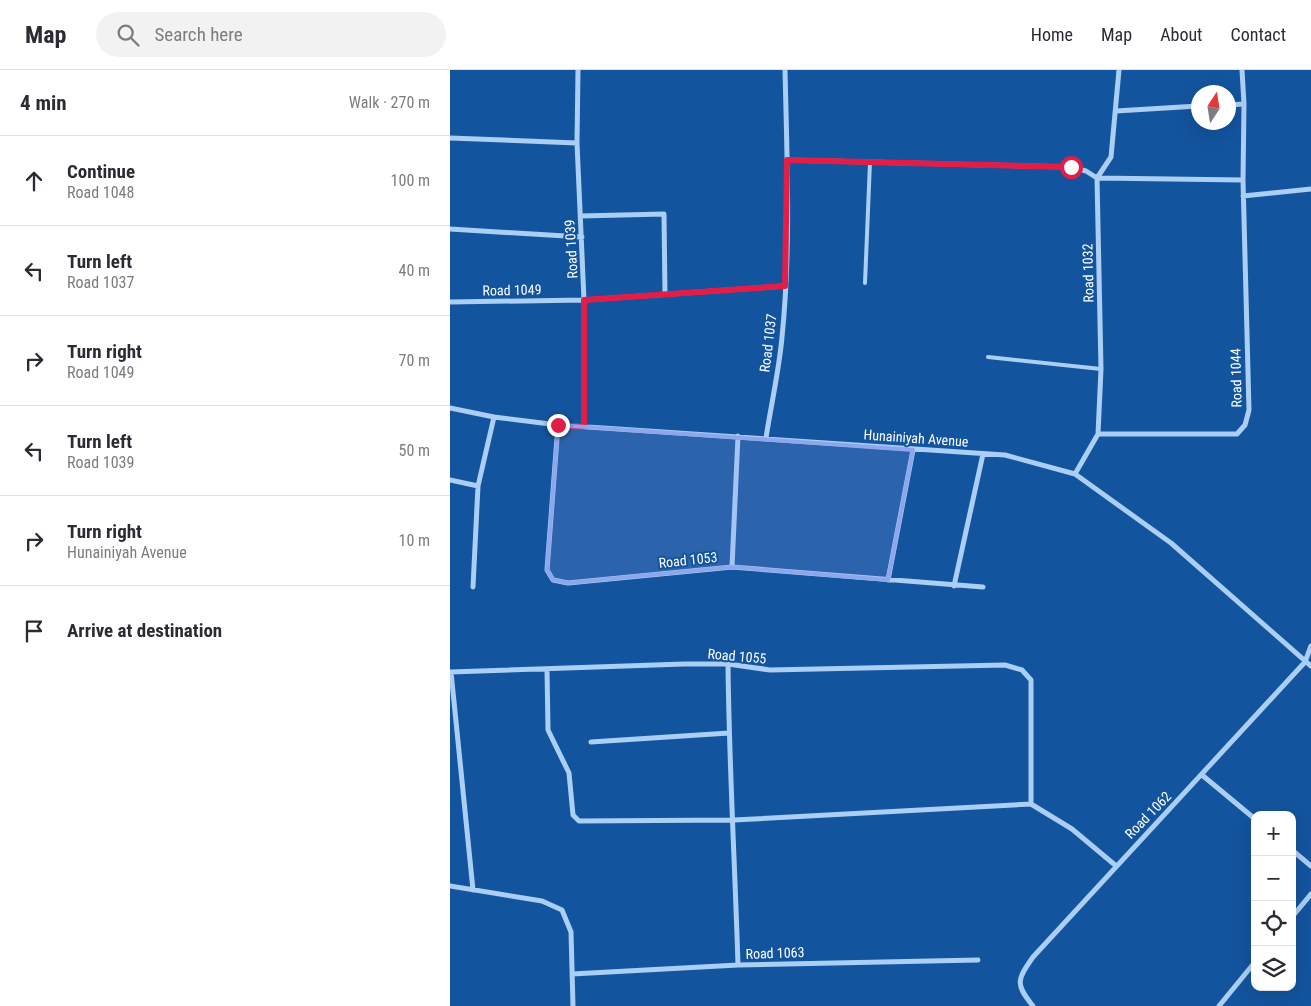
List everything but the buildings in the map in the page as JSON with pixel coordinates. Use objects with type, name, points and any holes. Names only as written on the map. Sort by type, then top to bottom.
[{"type":"street","name":"Road 1039","points":[[578,70],[577,143],[584,300],[584,427]]},
{"type":"street","name":"Road 1037","points":[[766,438],[782,338],[785,286],[787,160],[785,70]]},
{"type":"street","points":[[1097,178],[1111,157],[1119,70]]},
{"type":"street","name":"Road 1044","points":[[1098,434],[1237,434],[1245,425],[1248,410],[1242,70]]},
{"type":"street","points":[[1236,104],[1244,104]]},
{"type":"street","points":[[1116,111],[1191,106]]},
{"type":"street","points":[[450,138],[577,143]]},
{"type":"street","points":[[787,160],[1071,167],[1086,171],[1097,178],[1243,180]]},
{"type":"street","name":"Road 1032","points":[[1075,474],[1098,434],[1101,369],[1097,178]]},
{"type":"street","points":[[1243,196],[1311,190]]},
{"type":"street","points":[[580,216],[664,214],[665,294]]},
{"type":"street","points":[[450,229],[582,237]]},
{"type":"street","name":"Road 1049","points":[[450,302],[584,300],[785,286]]},
{"type":"street","name":"Hunainiyah Avenue","points":[[450,408],[494,417],[558,425],[1005,455],[1075,474],[1171,543],[1311,666]]},
{"type":"street","points":[[473,587],[478,486],[494,417]]},
{"type":"street","name":"Road 1053","points":[[558,425],[547,570],[553,580],[568,583],[732,567],[983,587]]},
{"type":"street","points":[[732,567],[738,436]]},
{"type":"street","points":[[888,580],[913,450]]},
{"type":"street","points":[[954,586],[983,454]]},
{"type":"street","points":[[450,480],[478,486]]},
{"type":"street","points":[[1305,662],[1311,646]]},
{"type":"street","name":"Road 1062","points":[[1033,1006],[1021,990],[1021,975],[1033,957],[1115,865],[1305,662]]},
{"type":"street","points":[[728,664],[728,733],[734,820],[738,965]]},
{"type":"street","name":"Road 1055","points":[[450,672],[728,664],[770,670],[1005,665],[1022,670],[1031,680],[1031,804]]},
{"type":"street","points":[[547,669],[548,730],[569,773],[576,819],[579,822],[734,820],[1031,804],[1072,829],[1115,865]]},
{"type":"street","points":[[450,672],[473,890]]},
{"type":"street","points":[[591,742],[728,733]]},
{"type":"street","points":[[1202,774],[1251,816]]},
{"type":"street","points":[[1296,853],[1311,866]]},
{"type":"street","points":[[450,886],[542,901],[562,910],[571,932],[573,1006]]},
{"type":"street","points":[[1296,912],[1311,894]]},
{"type":"street","name":"Road 1063","points":[[572,974],[738,965],[978,960]]},
{"type":"street","points":[[1219,1006],[1251,967]]},
{"type":"lane","points":[[865,283],[870,162]]},
{"type":"lane","points":[[988,357],[1101,369]]},
{"type":"highlighted area","points":[[558,425],[913,450],[888,580],[732,567],[568,583],[553,580],[547,570]]},
{"type":"route","points":[[558,425],[584,427],[584,300],[785,286],[787,160],[1071,167]]}]
